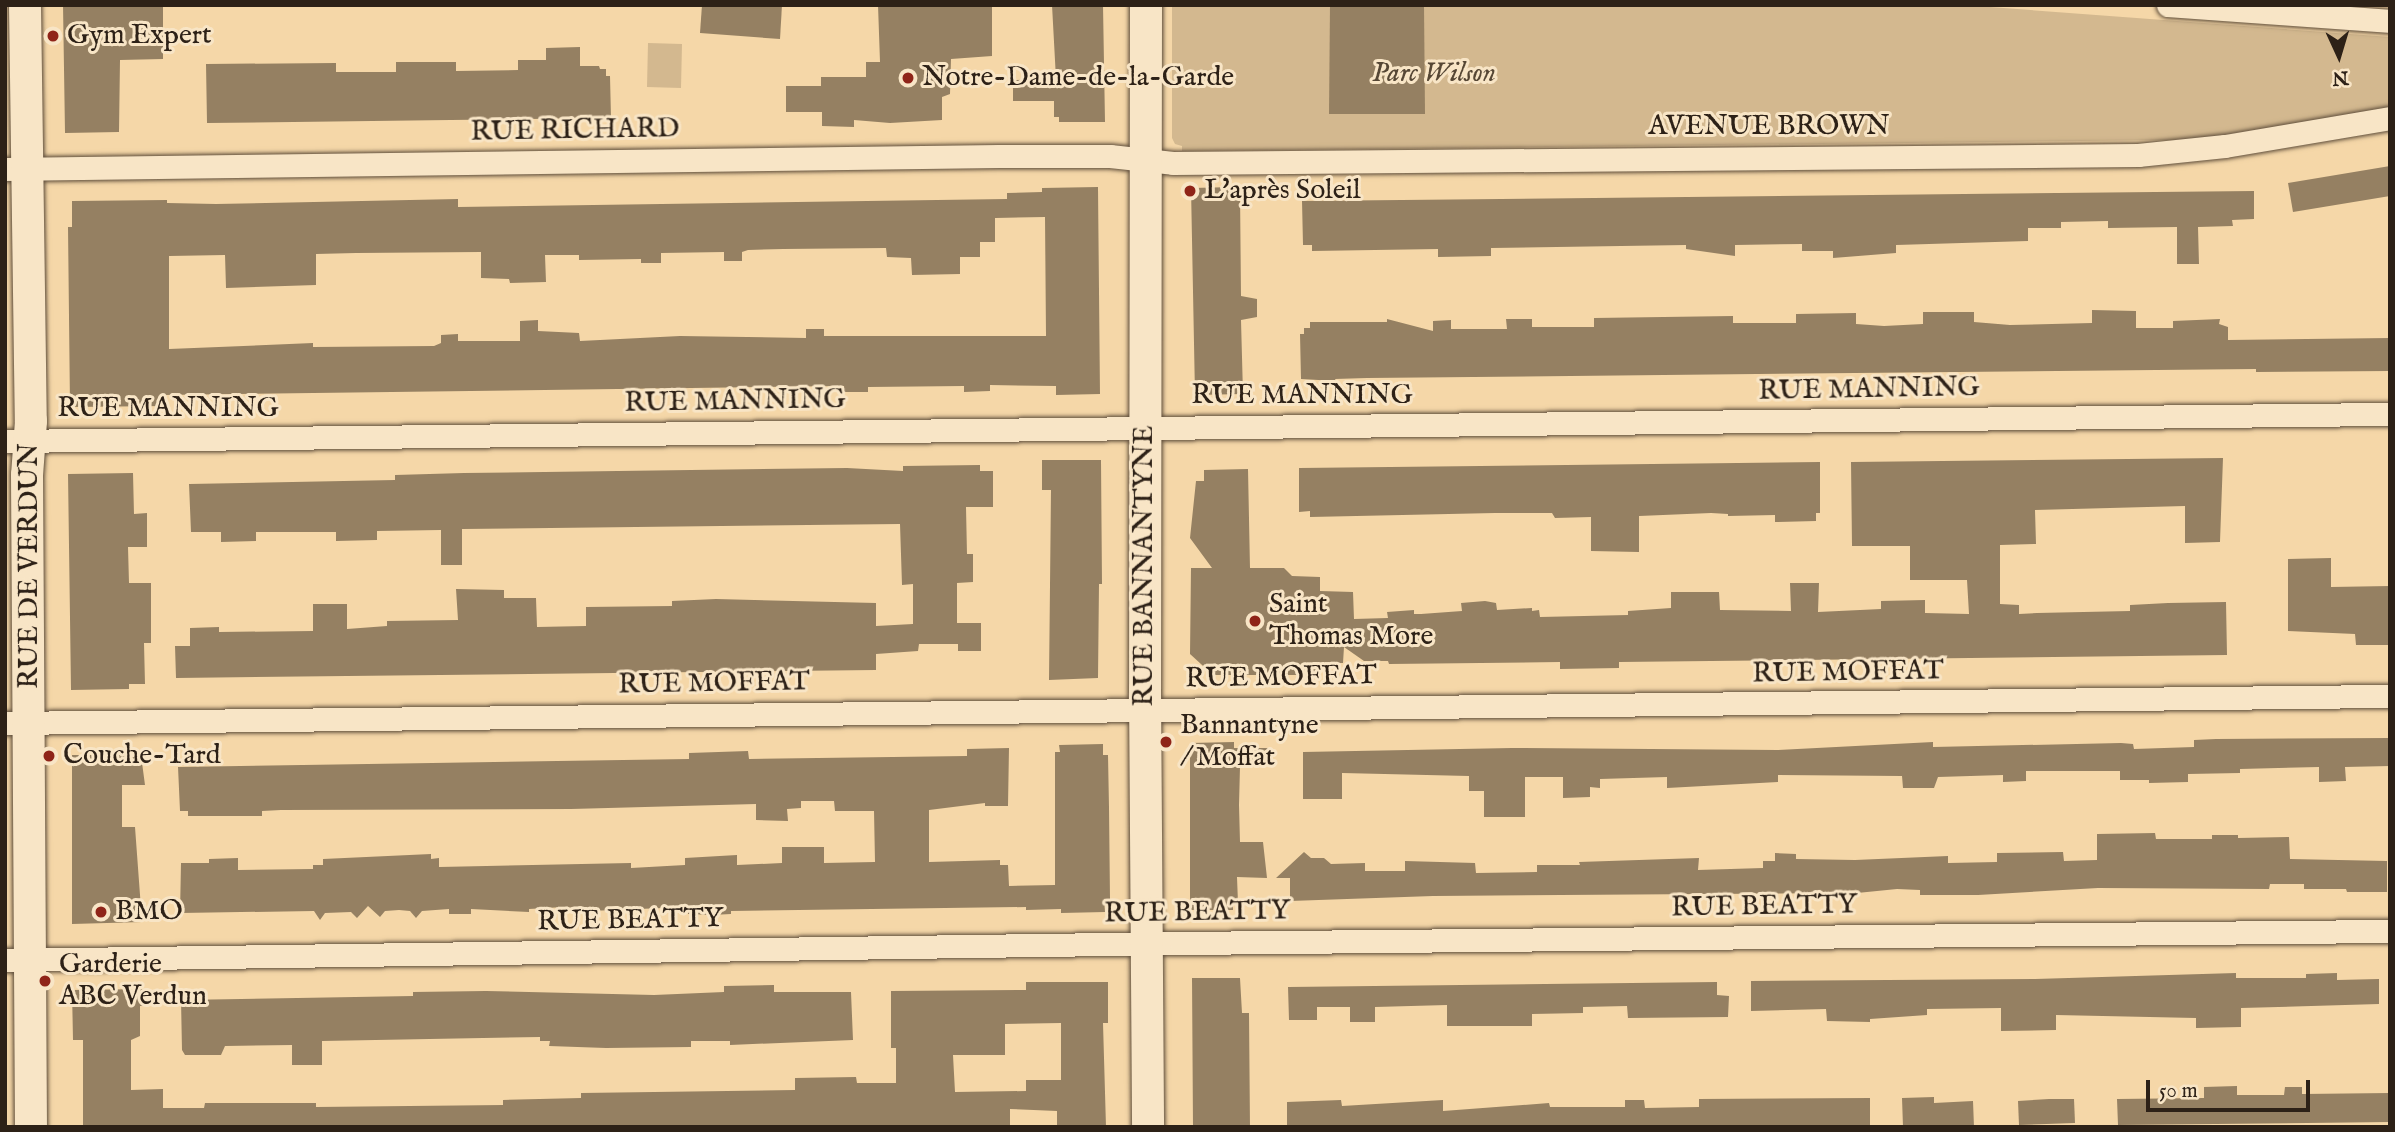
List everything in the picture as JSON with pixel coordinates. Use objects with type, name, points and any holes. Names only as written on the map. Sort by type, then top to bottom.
[{"type":"street","name":"RUE DE VERDUN","points":[[25,5],[16,169],[18,960],[31,1127]]},
{"type":"street","name":"RUE BANNANTYNE","points":[[1146,5],[1144,427],[1148,1127]]},
{"type":"street","points":[[2168,5],[2390,21]]},
{"type":"street","name":"AVENUE BROWN","points":[[1146,160],[1173,163],[2138,155],[2225,146],[2390,118]]},
{"type":"street","name":"RUE RICHARD","points":[[16,169],[999,156],[1110,156],[1146,160]]},
{"type":"street","name":"RUE MANNING","points":[[17,441],[2390,414]]},
{"type":"street","name":"RUE MOFFAT","points":[[18,723],[2390,696]]},
{"type":"street","name":"RUE BEATTY","points":[[18,960],[1146,943],[2390,930]]},
{"type":"green space","name":"Parc Wilson","points":[[1172,5],[1963,5],[2390,37],[2390,108],[2211,137],[2173,140],[1182,151],[1182,146],[1175,144],[1172,138]]},
{"type":"green space","points":[[648,43],[682,44],[681,88],[647,87]]},
{"type":"building","points":[[63,5],[163,5],[163,59],[120,60],[119,132],[65,133]]},
{"type":"building","points":[[702,5],[782,5],[780,39],[700,33]]},
{"type":"building","points":[[878,5],[992,5],[992,56],[951,59],[950,94],[942,97],[942,120],[890,123],[854,120],[854,127],[822,126],[822,112],[786,112],[786,86],[821,86],[821,77],[866,77],[866,62],[880,62]]},
{"type":"building","points":[[1052,5],[1103,5],[1105,122],[1059,122],[1059,117],[1054,117],[1054,101],[1013,101],[1013,80],[1056,79]]},
{"type":"building","points":[[1330,5],[1424,5],[1425,114],[1329,114]]},
{"type":"building","points":[[580,47],[580,66],[599,66],[600,69],[606,69],[606,76],[610,76],[611,118],[207,123],[206,64],[336,63],[336,72],[396,72],[396,62],[456,62],[456,71],[518,70],[518,60],[546,60],[546,48]]},
{"type":"building","points":[[2390,166],[2390,196],[2293,212],[2288,183]]},
{"type":"building","points":[[1098,187],[1100,394],[1056,395],[1056,386],[990,385],[990,391],[964,392],[964,386],[868,387],[868,392],[844,392],[844,386],[165,395],[165,406],[70,407],[68,227],[72,227],[72,201],[167,200],[167,203],[216,204],[458,199],[458,207],[1007,199],[1007,193],[1042,192],[1042,188]],"holes":[[[1045,217],[1046,336],[824,336],[824,329],[806,329],[806,338],[680,336],[580,341],[579,333],[538,331],[538,320],[520,321],[520,341],[458,341],[458,334],[441,335],[441,343],[434,346],[313,347],[313,343],[169,349],[169,256],[225,255],[226,288],[316,285],[316,254],[356,253],[481,252],[481,278],[509,279],[510,283],[546,282],[545,255],[579,255],[579,260],[641,259],[641,263],[661,263],[661,253],[724,252],[724,261],[742,261],[742,252],[748,250],[783,249],[886,248],[887,257],[911,258],[912,275],[960,274],[960,257],[980,257],[980,242],[995,242],[995,218]]]},
{"type":"building","points":[[1236,187],[1240,190],[1241,296],[1257,299],[1257,317],[1241,320],[1243,394],[1195,395],[1191,188]]},
{"type":"building","points":[[2254,191],[2254,219],[2232,220],[2233,226],[2198,227],[2199,264],[2177,264],[2177,227],[2108,228],[2108,221],[2061,222],[2061,228],[2028,228],[2028,241],[1896,245],[1896,253],[1833,258],[1833,251],[1802,251],[1802,244],[1735,245],[1735,256],[1686,249],[1686,245],[1491,248],[1491,256],[1438,257],[1438,249],[1312,251],[1312,245],[1303,245],[1302,201]]},
{"type":"building","points":[[2092,310],[2136,311],[2136,328],[2173,328],[2173,321],[2220,319],[2219,324],[2228,327],[2228,340],[2390,338],[2390,371],[2256,372],[2256,369],[1367,378],[1335,379],[1336,381],[1301,379],[1300,334],[1304,334],[1304,328],[1310,328],[1310,322],[1387,322],[1387,319],[1433,331],[1433,321],[1451,320],[1451,329],[1507,329],[1506,319],[1532,319],[1532,327],[1594,327],[1594,318],[1733,316],[1733,323],[1796,323],[1796,314],[1856,313],[1856,324],[1884,326],[1923,324],[1923,312],[1974,312],[1974,322],[2010,325],[2092,323]]},
{"type":"building","points":[[2223,458],[2220,542],[2185,543],[2185,506],[2035,510],[2036,544],[2000,545],[2000,604],[2019,605],[2019,614],[2130,611],[2130,605],[2226,602],[2227,655],[1619,662],[1619,668],[1560,669],[1560,662],[1389,664],[1388,661],[1364,661],[1344,647],[1343,663],[1320,663],[1321,675],[1213,675],[1190,654],[1191,568],[1212,568],[1190,538],[1196,481],[1204,481],[1204,470],[1248,469],[1250,568],[1284,568],[1292,576],[1320,577],[1320,591],[1353,592],[1354,619],[1388,618],[1387,612],[1414,610],[1414,614],[1462,611],[1461,603],[1485,601],[1496,603],[1497,610],[1539,610],[1540,617],[1628,615],[1628,611],[1671,608],[1671,592],[1719,592],[1720,610],[1791,611],[1790,583],[1819,583],[1818,612],[1881,609],[1881,601],[1925,600],[1925,613],[1969,614],[1967,580],[1910,580],[1910,546],[1852,546],[1851,462]]},
{"type":"building","points":[[1042,460],[1101,460],[1102,584],[1099,584],[1098,678],[1049,680],[1051,490],[1042,490]]},
{"type":"building","points":[[1820,462],[1820,513],[1816,513],[1816,521],[1775,522],[1775,515],[1728,516],[1711,513],[1639,516],[1639,552],[1591,551],[1591,517],[1555,518],[1552,513],[1495,513],[1310,517],[1310,511],[1299,512],[1299,468]]},
{"type":"building","points":[[980,465],[980,471],[993,471],[993,507],[966,507],[967,554],[973,554],[973,582],[957,583],[957,623],[981,623],[981,651],[958,651],[958,644],[919,644],[918,651],[876,654],[876,670],[176,678],[175,646],[190,646],[190,628],[219,627],[219,632],[313,631],[313,604],[347,604],[347,629],[387,626],[387,621],[458,620],[456,589],[504,590],[504,598],[536,598],[537,627],[586,626],[586,607],[672,606],[672,601],[716,599],[876,603],[876,626],[913,624],[913,584],[902,585],[900,524],[462,529],[462,565],[441,565],[441,530],[377,531],[377,540],[336,541],[336,532],[256,532],[256,541],[221,542],[221,532],[191,532],[189,484],[395,480],[395,475],[464,473],[847,468],[903,471],[903,466]]},
{"type":"building","points":[[133,473],[134,514],[147,513],[147,547],[128,547],[129,583],[151,583],[151,643],[144,643],[145,684],[129,684],[129,689],[71,690],[68,474]]},
{"type":"building","points":[[2331,558],[2331,587],[2390,586],[2390,645],[2356,645],[2355,634],[2288,631],[2288,559]]},
{"type":"building","points":[[2390,738],[2390,766],[2345,767],[2346,781],[2319,782],[2319,767],[2240,769],[2240,773],[2188,774],[2188,782],[2149,783],[2149,780],[2120,780],[2120,771],[2026,771],[2026,781],[2003,782],[2003,775],[1938,777],[1934,788],[1903,788],[1902,776],[1778,775],[1778,782],[1667,788],[1667,777],[1600,779],[1600,788],[1590,787],[1590,797],[1563,798],[1563,777],[1525,777],[1525,817],[1484,817],[1484,791],[1469,791],[1469,776],[1342,773],[1342,799],[1303,799],[1303,752],[1512,748],[1778,750],[1933,742],[1933,747],[2121,743],[2133,744],[2134,749],[2194,747],[2194,740],[2216,739]]},
{"type":"building","points":[[1234,742],[1234,748],[1271,748],[1272,766],[1240,767],[1240,842],[1263,842],[1267,878],[1237,877],[1238,903],[1233,903],[1233,910],[1190,910],[1190,743]]},
{"type":"building","points":[[1103,744],[1103,755],[1108,755],[1109,807],[1110,899],[1104,899],[1105,912],[1061,913],[1061,909],[1026,910],[1026,907],[731,911],[731,914],[712,915],[688,914],[688,907],[565,912],[564,907],[529,909],[529,912],[471,909],[471,914],[449,914],[449,909],[422,911],[416,918],[410,911],[399,910],[385,911],[380,917],[368,906],[357,918],[351,912],[325,913],[320,920],[314,911],[180,913],[181,863],[209,863],[209,859],[238,858],[238,870],[313,869],[313,865],[323,865],[323,859],[431,854],[431,859],[439,858],[439,867],[631,863],[631,868],[685,865],[685,858],[737,855],[737,865],[782,863],[782,847],[824,847],[824,863],[875,862],[874,811],[835,811],[834,801],[801,801],[801,808],[787,809],[788,821],[756,820],[756,804],[571,809],[281,810],[262,811],[262,816],[188,816],[188,811],[180,811],[178,767],[689,759],[689,753],[748,751],[749,759],[967,756],[967,749],[1009,748],[1008,806],[985,806],[985,803],[929,810],[929,862],[1000,860],[1000,865],[1008,865],[1009,886],[1055,885],[1055,752],[1060,752],[1059,745]]},
{"type":"building","points":[[72,755],[141,755],[145,785],[122,785],[122,827],[135,827],[142,922],[72,924]]},
{"type":"building","points":[[2155,833],[2156,839],[2212,839],[2212,835],[2238,835],[2238,838],[2289,837],[2290,859],[2387,861],[2387,892],[2347,892],[2346,889],[2304,889],[2304,884],[2270,884],[2269,889],[2098,888],[1978,895],[1920,895],[1920,890],[1897,889],[1857,893],[1433,896],[1290,901],[1290,878],[1276,878],[1304,852],[1311,858],[1324,858],[1331,864],[1365,863],[1365,871],[1405,871],[1405,861],[1475,863],[1476,873],[1537,872],[1537,865],[1580,865],[1579,862],[1699,858],[1698,870],[1763,868],[1763,861],[1775,861],[1775,853],[1796,854],[1796,859],[1855,860],[1948,856],[1948,863],[1997,862],[1997,853],[2063,852],[2064,861],[2097,860],[2097,834]]},
{"type":"building","points":[[2236,973],[2236,978],[2306,978],[2306,974],[2337,973],[2337,980],[2379,979],[2379,1004],[2241,1008],[2241,1027],[2196,1028],[2196,1018],[2056,1015],[2056,1030],[2001,1031],[2001,1008],[1927,1009],[1927,1015],[1870,1019],[1870,1022],[1827,1021],[1826,1009],[1751,1011],[1751,981],[2035,979]]},
{"type":"building","points":[[1192,978],[1240,978],[1242,1013],[1249,1013],[1250,1127],[1193,1127]]},
{"type":"building","points":[[1026,982],[1108,982],[1108,1023],[1103,1023],[1106,1127],[1057,1127],[1057,1111],[1010,1109],[1010,1127],[83,1127],[83,1040],[73,1040],[72,990],[150,989],[150,1006],[140,1006],[140,1036],[131,1040],[131,1090],[163,1089],[163,1108],[204,1108],[205,1103],[316,1103],[316,1107],[503,1105],[503,1100],[581,1098],[581,1093],[795,1090],[795,1078],[856,1077],[857,1083],[896,1083],[896,1048],[891,1048],[891,991],[1026,990]],"holes":[[[1061,1023],[1061,1080],[1026,1080],[1026,1091],[955,1092],[953,1055],[1005,1055],[1005,1024]]]},
{"type":"building","points":[[1717,982],[1717,995],[1729,996],[1728,1017],[1628,1018],[1627,1006],[1583,1007],[1583,1013],[1532,1014],[1532,1026],[1447,1026],[1447,1005],[1375,1007],[1375,1022],[1350,1022],[1350,1007],[1317,1007],[1317,1020],[1289,1020],[1288,987]]},
{"type":"building","points":[[774,985],[774,992],[851,992],[853,1040],[730,1045],[730,1041],[691,1041],[691,1047],[606,1048],[549,1046],[550,1041],[540,1041],[540,1037],[322,1041],[322,1065],[292,1065],[292,1045],[225,1046],[221,1055],[185,1055],[182,1050],[181,1000],[413,996],[413,992],[486,991],[654,995],[724,992],[724,986]]},
{"type":"building","points":[[2237,1086],[2237,1095],[2284,1095],[2285,1087],[2302,1087],[2302,1094],[2390,1093],[2390,1122],[2118,1125],[2117,1099],[2204,1098],[2204,1087]]},
{"type":"building","points":[[1934,1097],[1934,1103],[1973,1101],[1974,1127],[1903,1127],[1902,1098]]},
{"type":"building","points":[[1870,1098],[1870,1127],[1287,1127],[1287,1102],[1341,1100],[1342,1106],[1443,1100],[1443,1111],[1549,1103],[1550,1107],[1625,1107],[1625,1100],[1644,1100],[1645,1108],[1699,1107],[1699,1099]]},
{"type":"building","points":[[2074,1099],[2075,1123],[2019,1125],[2018,1101]]},
{"type":"place","name":"Gym Expert","points":[[53,36]]},
{"type":"place","name":"Notre-Dame-de-la-Garde","points":[[908,78]]},
{"type":"place","name":"L'après Soleil","points":[[1190,191]]},
{"type":"place","name":"Saint Thomas More","points":[[1255,621]]},
{"type":"place","name":"Bannantyne / Moffat","points":[[1166,742]]},
{"type":"place","name":"Couche-Tard","points":[[49,756]]},
{"type":"place","name":"BMO","points":[[101,912]]},
{"type":"place","name":"Garderie ABC Verdun","points":[[45,981]]}]
